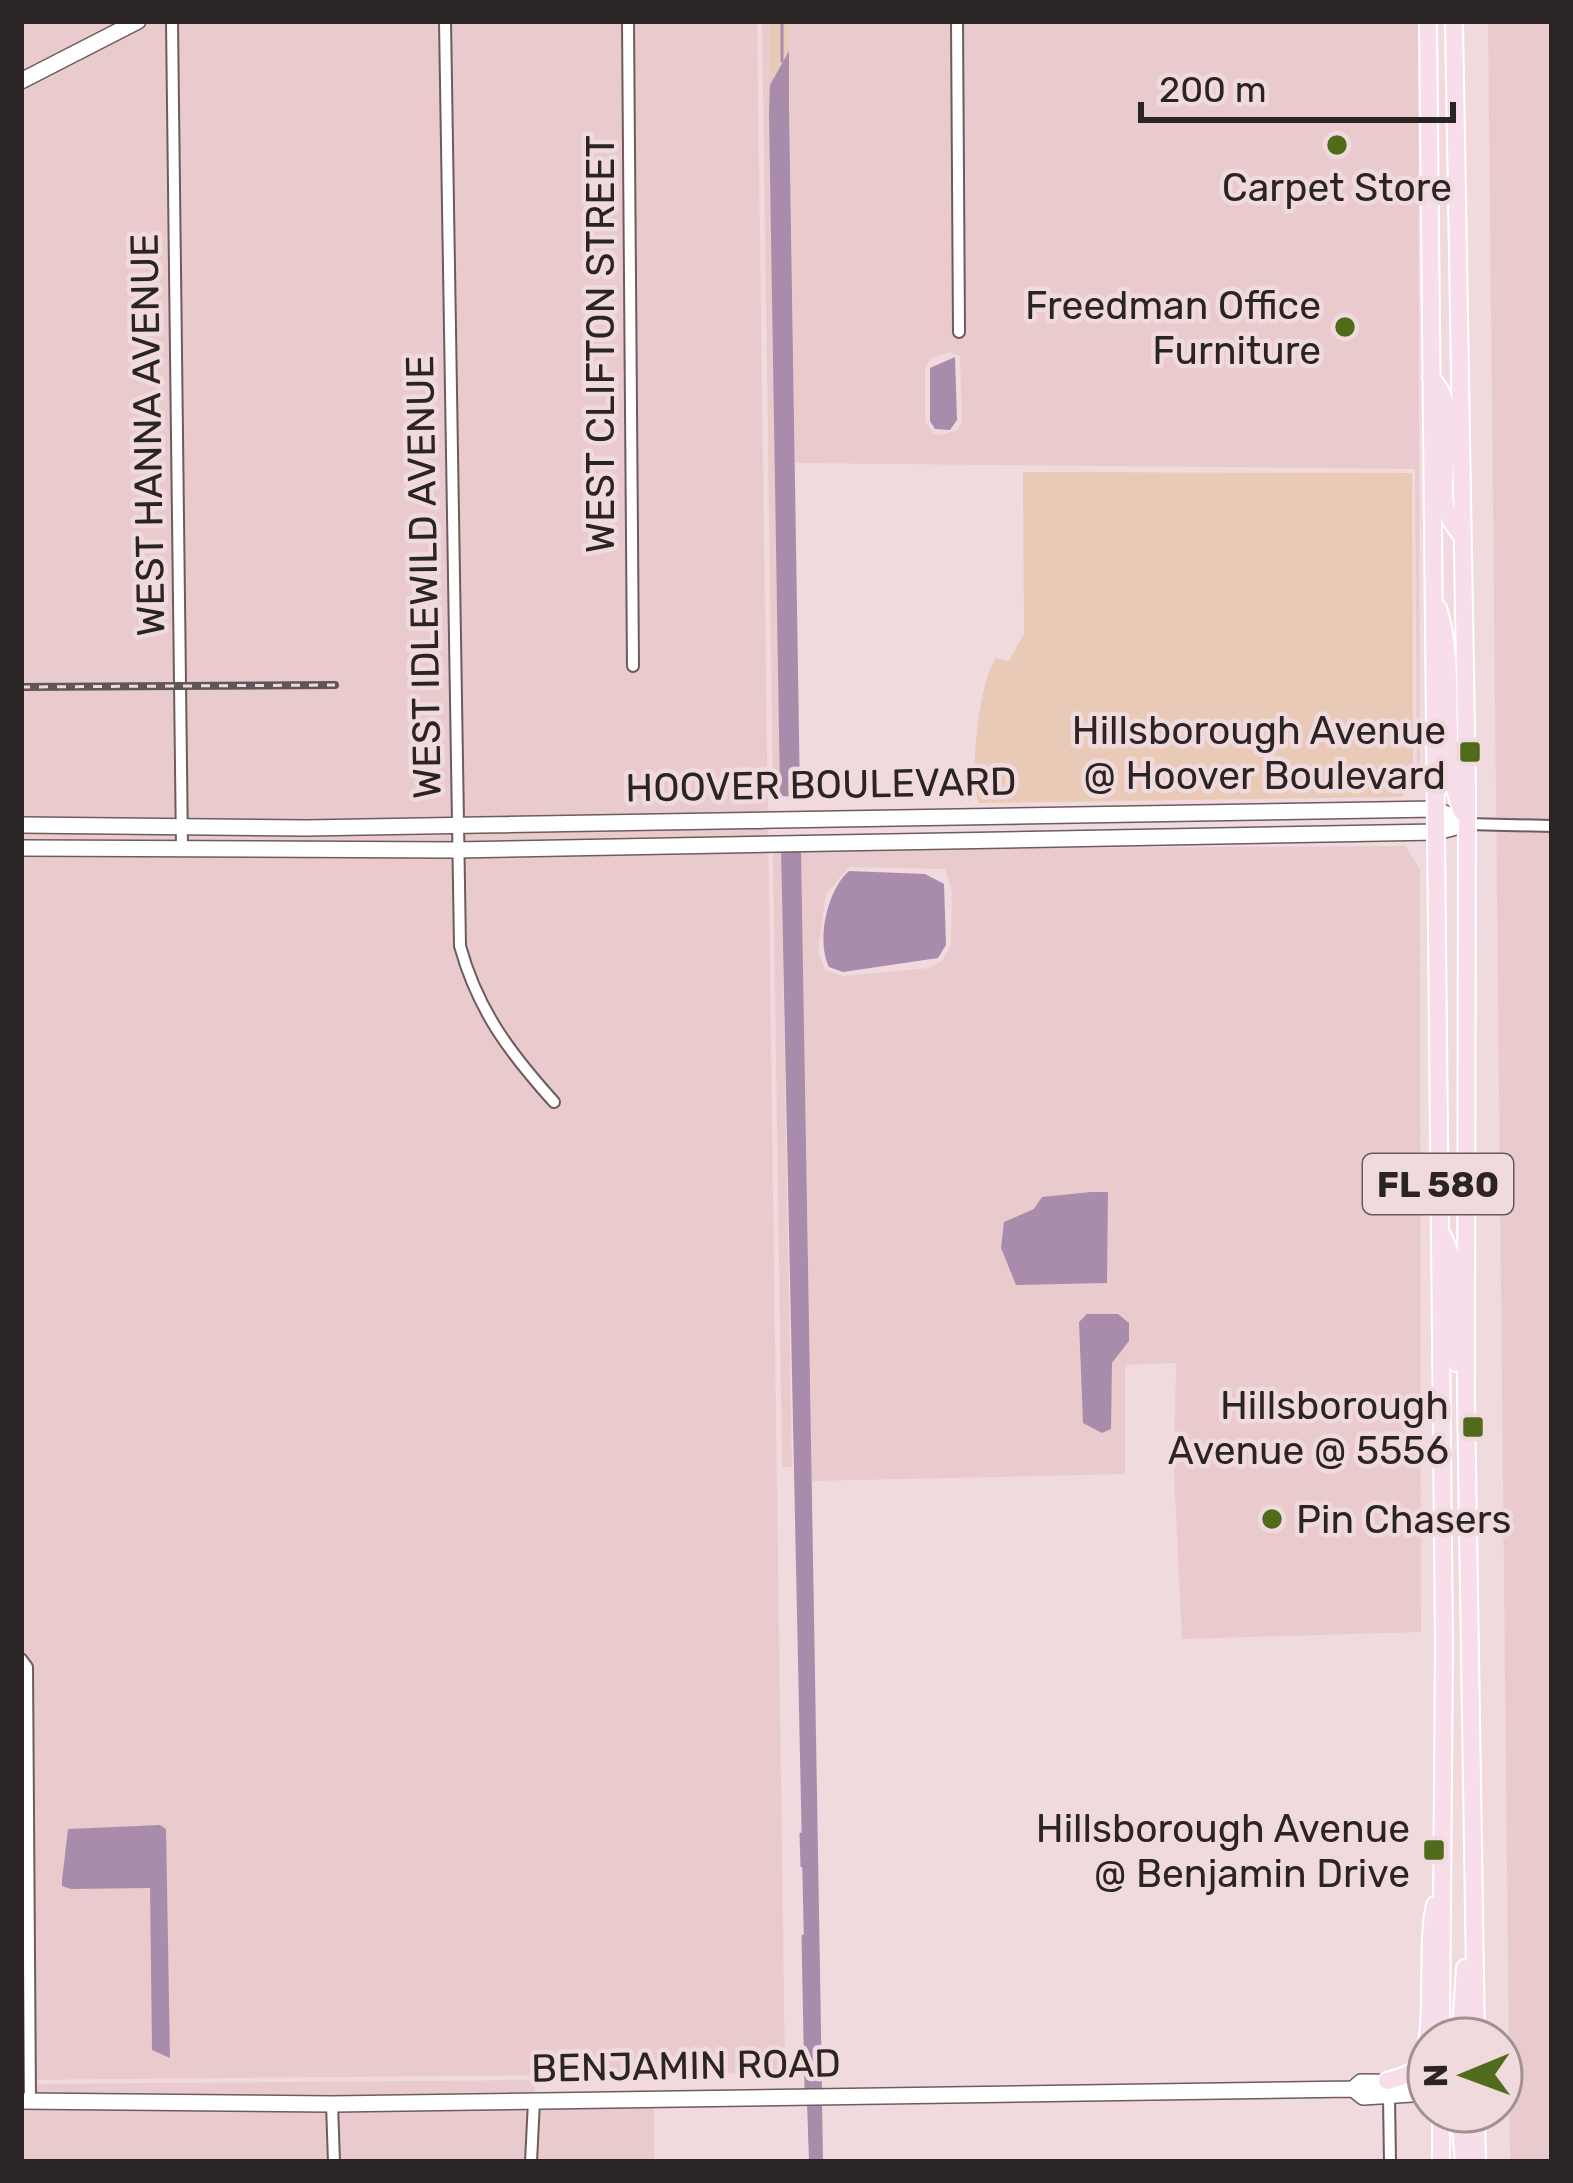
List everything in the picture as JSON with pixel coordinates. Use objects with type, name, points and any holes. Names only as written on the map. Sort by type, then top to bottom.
[{"type":"main road","points":[[21,81],[138,21]]},
{"type":"main road","name":"FL 580","points":[[1428,21],[1440,1232],[1441,2015]]},
{"type":"main road","name":"FL 580","points":[[1454,21],[1467,824],[1466,1399],[1476,2015]]},
{"type":"main road","points":[[1431,378],[1442,388],[1444,401],[1446,512],[1461,536]]},
{"type":"main road","points":[[1432,590],[1448,641],[1450,782],[1467,824]]},
{"type":"main road","name":"HOOVER BOULEVARD","points":[[21,826],[1436,809],[1467,824]]},
{"type":"main road","name":"HOOVER BOULEVARD","points":[[21,848],[455,850],[765,840],[1437,832],[1467,824]]},
{"type":"main road","points":[[1440,1232],[1453,1261],[1456,1359],[1466,1399]]},
{"type":"main road","points":[[1442,1558],[1452,1577],[1455,1692],[1461,1702],[1472,1706]]},
{"type":"main road","points":[[1461,2015],[1472,1790]]},
{"type":"main road","points":[[1388,2089],[1411,2074],[1427,2051],[1428,1930],[1442,1881]]},
{"type":"main road","name":"BENJAMIN ROAD","points":[[26,2101],[332,2104],[1353,2089],[1361,2082],[1405,2091]]},
{"type":"main road","name":"BENJAMIN ROAD","points":[[1388,2089],[1405,2087]]},
{"type":"street","name":"WEST HANNA AVENUE","points":[[172,21],[182,849]]},
{"type":"street","name":"WEST IDLEWILD AVENUE","points":[[445,21],[460,946],[471,987],[499,1041],[554,1102]]},
{"type":"street","name":"WEST CLIFTON STREET","points":[[628,21],[633,666]]},
{"type":"street","points":[[956,21],[958,332]]},
{"type":"street","points":[[1467,824],[1552,826]]},
{"type":"street","points":[[21,1659],[27,1667],[26,2101]]},
{"type":"street","points":[[1388,2089],[1390,2162]]},
{"type":"street","points":[[531,2162],[535,2101]]},
{"type":"street","points":[[332,2104],[334,2162]]},
{"type":"shaded area","points":[[21,21],[757,21],[785,2073],[21,2080]]},
{"type":"shaded area","points":[[762,21],[770,21],[780,796],[773,797]]},
{"type":"shaded area","points":[[770,21],[788,21],[789,51],[770,85]]},
{"type":"shaded area","points":[[788,21],[950,21],[954,337],[965,336],[963,21],[1418,21],[1417,785],[1415,469],[795,463]],"holes":[[[950,352],[960,356],[962,421],[958,430],[933,433],[925,421],[925,367],[932,358]]]},
{"type":"shaded area","points":[[1488,21],[1552,21],[1552,2162],[1510,2162],[1510,2135],[1525,2135],[1525,2015],[1508,2015]]},
{"type":"shaded area","points":[[789,51],[800,797],[780,796],[769,112],[770,85]]},
{"type":"shaded area","points":[[955,357],[957,420],[950,430],[935,429],[930,421],[930,368]]},
{"type":"shaded area","points":[[1023,472],[1412,473],[1413,781],[1402,797],[979,803],[975,752],[985,685],[996,658],[1009,661],[1024,634]]},
{"type":"shaded area","points":[[1405,846],[1420,869],[1421,1632],[1182,1639],[1174,1471],[1176,1363],[1125,1365],[1125,1474],[812,1481],[801,849]],"holes":[[[849,867],[945,869],[952,891],[951,945],[942,961],[929,968],[844,976],[825,970],[818,951],[826,894]]]},
{"type":"shaded area","points":[[801,849],[822,2090],[807,2090],[781,850]]},
{"type":"shaded area","points":[[773,850],[781,850],[792,1467],[782,1467]]},
{"type":"shaded area","points":[[849,871],[925,874],[944,884],[946,945],[938,958],[843,972],[829,967],[824,944],[826,916],[835,890]]},
{"type":"shaded area","points":[[1108,1192],[1107,1283],[1016,1285],[1001,1248],[1004,1222],[1034,1209],[1042,1197]]},
{"type":"shaded area","points":[[1087,1314],[1118,1314],[1129,1323],[1129,1341],[1112,1363],[1111,1429],[1102,1433],[1083,1423],[1079,1322]]},
{"type":"shaded area","points":[[160,1825],[166,1829],[170,2058],[152,2050],[150,1888],[62,1886],[68,1829]]},
{"type":"shaded area","points":[[535,2080],[535,2095],[36,2096],[36,2084]]},
{"type":"shaded area","points":[[807,2101],[822,2101],[823,2162],[809,2162]]},
{"type":"shaded area","points":[[654,2104],[654,2162],[537,2162],[540,2106]]},
{"type":"shaded area","points":[[528,2106],[525,2162],[340,2162],[339,2110]]},
{"type":"shaded area","points":[[21,2107],[326,2110],[328,2162],[21,2162]]},
{"type":"waterway","points":[[782,21],[782,61]]},
{"type":"waterway","points":[[801,1834],[802,1866]]},
{"type":"waterway","points":[[803,1936],[806,2088]]},
{"type":"railway","points":[[21,687],[335,685]]},
{"type":"place","name":"Carpet Store","points":[[1337,145]]},
{"type":"place","name":"Freedman Office Furniture","points":[[1345,327]]},
{"type":"place","name":"Hillsborough Avenue @ Hoover Boulevard","points":[[1470,752]]},
{"type":"place","name":"Hillsborough Avenue @ 5556","points":[[1473,1427]]},
{"type":"place","name":"Pin Chasers","points":[[1272,1519]]},
{"type":"place","name":"Hillsborough Avenue @ Benjamin Drive","points":[[1434,1850]]}]
